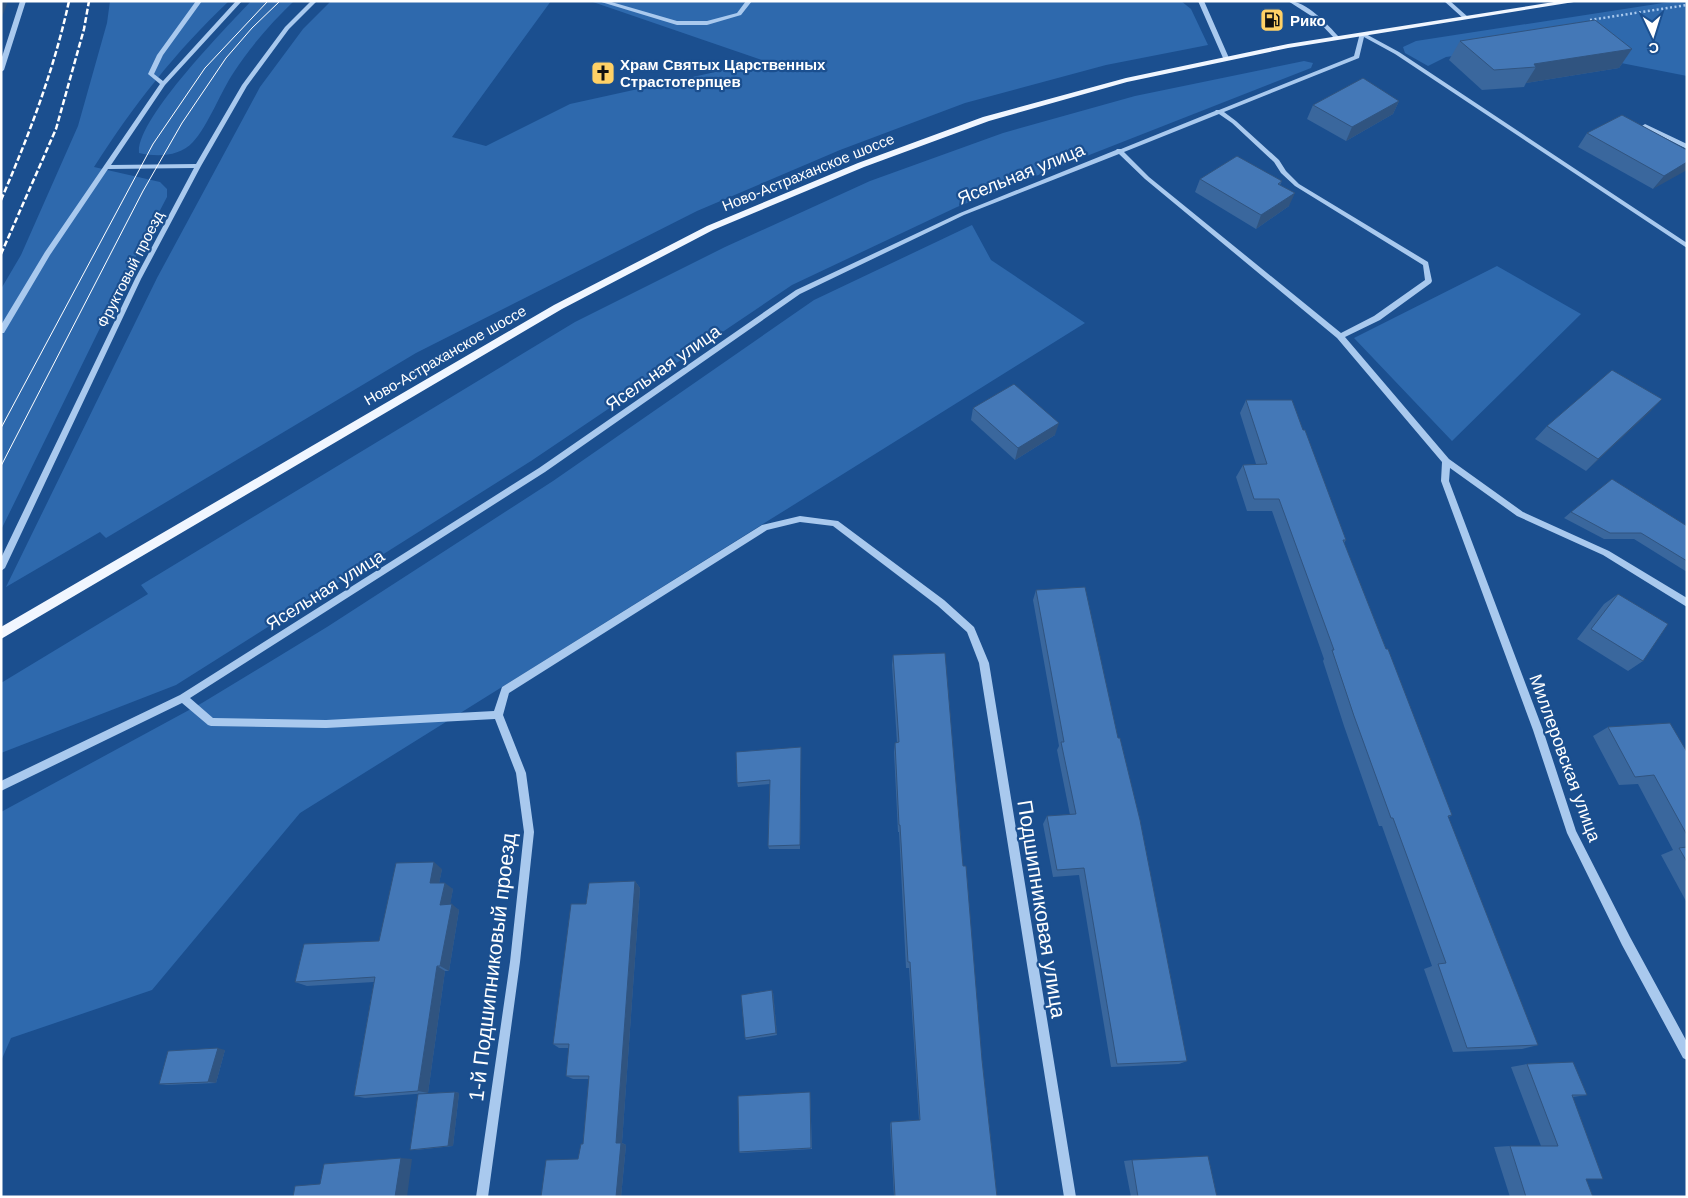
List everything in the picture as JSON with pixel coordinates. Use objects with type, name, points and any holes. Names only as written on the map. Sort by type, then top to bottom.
[{"type":"main road","name":"Ново-Астраханское шоссе","points":[[1,634],[558,307],[710,228],[861,165],[986,119],[1126,80],[1226,58],[1337,38],[1576,1]]},
{"type":"street","points":[[1,70],[22,1]]},
{"type":"street","points":[[163,84],[151,74],[160,54],[199,1]]},
{"type":"street","points":[[1,331],[47,254],[163,84],[239,1]]},
{"type":"street","name":"Фруктовый проезд","points":[[1,568],[138,279],[198,166],[244,86],[287,28],[314,1]]},
{"type":"street","points":[[601,1],[677,23],[707,23],[739,14],[749,1]]},
{"type":"street","points":[[1201,1],[1226,58]]},
{"type":"street","points":[[1447,1],[1466,18]]},
{"type":"street","points":[[1362,34],[1405,58],[1687,246]]},
{"type":"street","name":"Ясельная улица","points":[[1,786],[183,698],[542,470],[798,292],[962,214],[1357,57],[1362,34]]},
{"type":"street","points":[[1218,112],[1234,122],[1277,161],[1283,172],[1297,185],[1426,264],[1429,281],[1377,318],[1340,336]]},
{"type":"street","points":[[1120,150],[1147,178],[1340,336],[1446,461],[1520,514],[1606,553],[1687,603]]},
{"type":"street","points":[[106,167],[198,166]]},
{"type":"street","name":"Миллеровская улица","points":[[1446,461],[1445,482],[1538,730],[1572,833],[1626,941],[1687,1054]]},
{"type":"street","name":"Подшипниковая улица","points":[[498,715],[505,690],[765,527],[800,519],[835,523],[941,602],[971,630],[984,664],[1070,1197]]},
{"type":"street","points":[[183,698],[211,722],[326,724],[498,715]]},
{"type":"street","name":"1-й Подшипниковый проезд","points":[[482,1197],[516,962],[529,832],[520,773],[498,715]]},
{"type":"lane","points":[[1291,1],[1318,18],[1337,38]]},
{"type":"lane","points":[[1645,126],[1687,147]]},
{"type":"shaded area","points":[[110,1],[229,1],[173,59],[124,122],[94,167],[160,182],[167,189],[167,197],[124,279],[1,530],[1,289],[21,255],[78,126],[107,23]]},
{"type":"shaded area","points":[[251,1],[294,1],[247,53],[229,80],[204,127],[193,142],[181,151],[168,155],[139,153],[142,138],[167,97],[184,74]]},
{"type":"shaded area","points":[[331,1],[551,1],[452,137],[486,146],[570,104],[765,61],[590,1],[1181,1],[1191,9],[1208,45],[1106,65],[965,103],[840,150],[697,211],[416,353],[106,538],[100,532],[6,587],[157,278],[260,87],[303,29]]},
{"type":"shaded area","points":[[1676,1],[1687,1],[1687,76],[1616,62],[1581,38],[1446,57],[1428,66],[1405,53],[1403,47],[1416,41]]},
{"type":"shaded area","points":[[1304,61],[1313,63],[1311,68],[957,207],[792,285],[531,461],[176,685],[1,753],[1,683],[148,594],[141,585],[575,322],[725,247],[870,181],[1003,133],[1135,96]]},
{"type":"shaded area","points":[[972,225],[991,260],[1085,323],[300,813],[152,990],[11,1038],[1,1061],[1,812],[202,703],[327,627],[553,481],[814,300]]},
{"type":"shaded area","points":[[1497,266],[1581,314],[1452,441],[1354,338]]},
{"type":"building","points":[[1595,20],[1632,49],[1534,64],[1536,67],[1494,70],[1460,41]]},
{"type":"building","points":[[1363,78],[1399,101],[1352,127],[1313,105]]},
{"type":"building","points":[[1622,115],[1687,150],[1687,162],[1664,176],[1587,133]]},
{"type":"building","points":[[1237,156],[1282,181],[1278,184],[1295,193],[1261,215],[1200,179]]},
{"type":"building","points":[[1612,370],[1662,399],[1598,459],[1547,426]]},
{"type":"building","points":[[1014,384],[1059,423],[1018,448],[973,408]]},
{"type":"building","points":[[1246,400],[1292,400],[1346,540],[1343,540],[1386,649],[1388,649],[1452,815],[1448,816],[1538,1045],[1467,1048],[1438,964],[1446,963],[1354,716],[1332,650],[1334,650],[1279,499],[1254,499],[1243,465],[1267,464]]},
{"type":"building","points":[[1612,479],[1687,526],[1687,561],[1641,533],[1610,533],[1571,512]]},
{"type":"building","points":[[1085,587],[1118,738],[1120,738],[1140,820],[1187,1061],[1117,1064],[1084,868],[1057,870],[1047,816],[1076,814],[1061,742],[1064,742],[1036,590]]},
{"type":"building","points":[[1618,594],[1668,624],[1643,661],[1591,629]]},
{"type":"building","points":[[945,653],[963,866],[966,866],[982,1060],[997,1197],[895,1197],[891,1122],[920,1120],[899,825],[895,743],[899,742],[893,655]]},
{"type":"building","points":[[1670,723],[1687,752],[1687,835],[1654,775],[1635,777],[1608,727]]},
{"type":"building","points":[[801,747],[800,845],[768,846],[770,780],[737,783],[736,752]]},
{"type":"building","points":[[1687,847],[1687,862],[1679,848]]},
{"type":"building","points":[[434,862],[430,883],[445,883],[440,905],[452,904],[440,966],[437,966],[418,1091],[354,1096],[375,977],[295,982],[304,944],[379,941],[396,863]]},
{"type":"building","points":[[635,881],[616,1143],[621,1143],[616,1197],[541,1197],[546,1160],[578,1159],[581,1144],[583,1144],[589,1076],[566,1076],[569,1044],[553,1044],[571,904],[586,904],[589,883]]},
{"type":"building","points":[[772,990],[776,1033],[745,1038],[741,995]]},
{"type":"building","points":[[218,1048],[208,1082],[159,1084],[168,1051]]},
{"type":"building","points":[[1573,1062],[1587,1095],[1572,1095],[1603,1179],[1586,1179],[1593,1197],[1526,1197],[1510,1146],[1558,1146],[1527,1064]]},
{"type":"building","points":[[455,1092],[448,1146],[410,1150],[418,1094]]},
{"type":"building","points":[[810,1092],[811,1148],[739,1152],[738,1096]]},
{"type":"building","points":[[1208,1156],[1217,1197],[1138,1197],[1132,1160]]},
{"type":"building","points":[[401,1158],[395,1197],[293,1197],[295,1186],[320,1184],[324,1164]]},
{"type":"tram line","points":[[1,428],[153,144],[205,68],[268,1]]},
{"type":"tram line","points":[[1,466],[143,191],[182,123],[226,58],[252,28],[280,1]]},
{"type":"railway","points":[[1,200],[40,102],[56,52],[69,1]]},
{"type":"railway","points":[[1,254],[56,129],[84,29],[89,1]]},
{"type":"place","name":"Рико","points":[[1272,20]]},
{"type":"place","name":"Храм Святых Царственных Страстотерпцев","points":[[603,73]]}]
